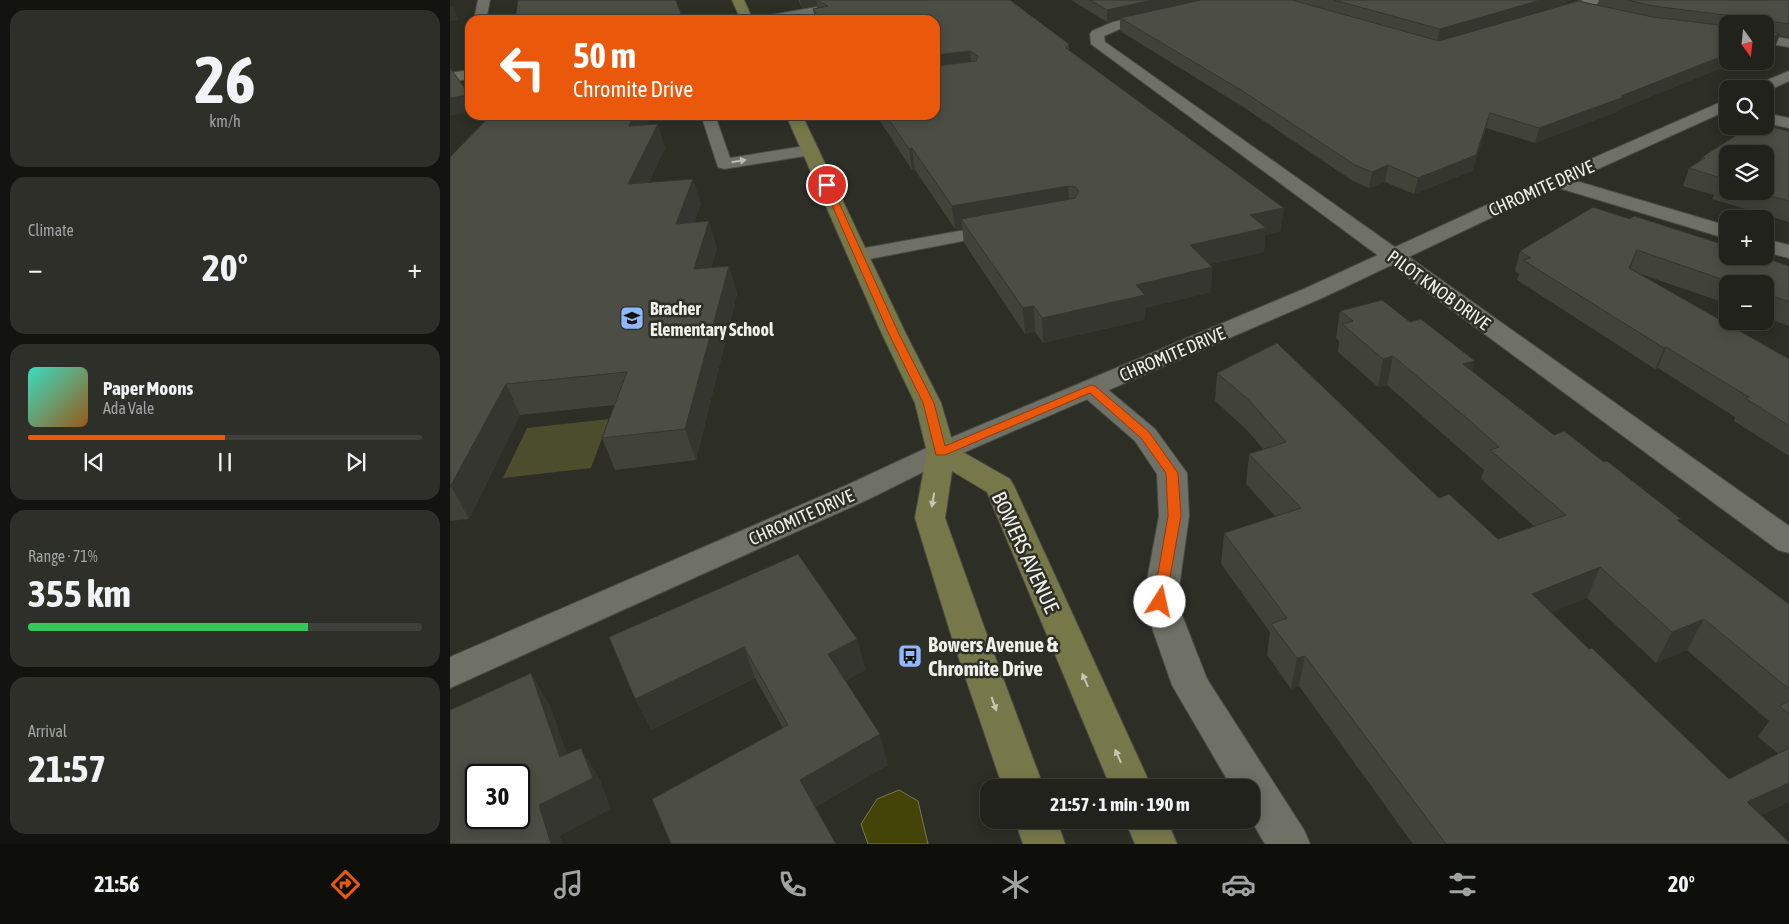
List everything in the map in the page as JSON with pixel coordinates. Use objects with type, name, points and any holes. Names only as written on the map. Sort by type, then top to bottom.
[{"type":"main road","points":[[738,0],[745,15]]},
{"type":"main road","points":[[796,120],[894,334],[928,403],[941,452],[930,518],[970,638],[1021,779]]},
{"type":"main road","name":"BOWERS AVENUE","points":[[941,452],[999,486],[1128,779]]},
{"type":"main road","points":[[1039,829],[1044,844]]},
{"type":"main road","points":[[1150,829],[1156,844]]},
{"type":"street","points":[[481,15],[484,0]]},
{"type":"street","points":[[793,15],[878,0]]},
{"type":"street","name":"PILOT KNOB DRIVE","points":[[1228,0],[1118,24],[1098,34],[1098,44],[1789,542]]},
{"type":"street","points":[[1546,0],[1602,14]]},
{"type":"street","points":[[1541,16],[1597,0]]},
{"type":"street","points":[[1774,40],[1789,43]]},
{"type":"street","points":[[450,78],[465,75]]},
{"type":"street","points":[[1774,82],[1789,75]]},
{"type":"street","name":"CHROMITE DRIVE","points":[[450,672],[858,492],[941,452],[1314,293],[1556,181],[1719,109]]},
{"type":"street","points":[[1774,120],[1789,124]]},
{"type":"street","points":[[1556,181],[1719,230]]},
{"type":"street","points":[[1774,247],[1789,252]]},
{"type":"street","points":[[1091,389],[1145,435],[1172,473],[1174,516],[1160,602],[1191,685],[1289,844]]},
{"type":"lane","points":[[710,120],[724,164],[811,150]]},
{"type":"lane","points":[[859,255],[1010,226]]},
{"type":"green space","points":[[609,419],[591,468],[503,478],[527,428]]},
{"type":"shaded area","points":[[899,790],[918,801],[928,844],[868,844],[861,824],[877,799]]},
{"type":"building","points":[[518,0],[676,0],[681,15],[516,15]]},
{"type":"building","points":[[816,0],[1010,0],[1069,44],[1066,48],[1284,208],[1250,215],[1266,228],[1190,245],[1212,267],[1136,285],[1145,295],[1042,318],[1034,306],[1023,308],[961,219],[1075,198],[1079,191],[1075,187],[1068,186],[952,206],[912,148],[909,149],[889,120],[940,120],[940,65],[976,61],[978,56],[970,51],[940,54],[940,15],[817,15],[813,9],[828,6]]},
{"type":"building","points":[[1090,0],[1152,0],[1107,10]]},
{"type":"building","points":[[1201,0],[1292,0],[1439,41],[1578,1],[1653,17],[1719,25],[1719,58],[1621,96],[1624,97],[1539,128],[1490,113],[1476,155],[1418,178],[1388,165],[1372,172],[1355,165],[1241,90],[1120,18]]},
{"type":"building","points":[[1334,0],[1541,0],[1440,29]]},
{"type":"building","points":[[1627,0],[1789,0],[1789,24],[1774,22],[1774,15],[1725,15],[1653,6]]},
{"type":"building","points":[[450,68],[465,88],[465,96],[450,98]]},
{"type":"building","points":[[486,120],[632,120],[629,126],[658,124],[628,184],[693,179],[676,224],[709,221],[694,269],[729,266],[685,429],[602,438],[627,372],[506,384],[450,487],[450,157]]},
{"type":"building","points":[[1774,127],[1789,130],[1789,201],[1774,197],[1774,145],[1721,145],[1737,135],[1774,135]]},
{"type":"building","points":[[1719,146],[1719,177],[1689,168],[1705,158],[1702,157]]},
{"type":"building","points":[[1593,207],[1630,219],[1634,216],[1719,243],[1719,265],[1774,265],[1774,261],[1789,266],[1789,302],[1774,296],[1774,275],[1719,275],[1719,278],[1637,250],[1629,268],[1719,319],[1719,330],[1738,330],[1789,359],[1789,426],[1745,398],[1749,397],[1666,347],[1664,348],[1523,260],[1531,258],[1520,251]]},
{"type":"building","points":[[1382,300],[1410,322],[1421,319],[1475,361],[1463,364],[1554,435],[1564,431],[1604,462],[1607,461],[1681,519],[1677,520],[1789,604],[1789,689],[1704,619],[1672,632],[1600,567],[1532,594],[1589,649],[1592,648],[1729,779],[1789,748],[1789,783],[1747,802],[1789,844],[1446,844],[1305,656],[1297,658],[1271,624],[1287,618],[1224,533],[1301,508],[1249,454],[1286,442],[1250,401],[1217,373],[1277,343],[1439,498],[1449,494],[1498,539],[1566,515],[1490,450],[1499,447],[1468,419],[1393,356],[1383,359],[1342,324],[1353,321],[1340,311]]},
{"type":"building","points":[[798,554],[857,639],[828,654],[880,734],[800,780],[836,844],[671,844],[652,799],[788,725],[744,647],[635,699],[609,637]]},
{"type":"building","points":[[531,673],[560,757],[581,748],[593,778],[539,805],[551,844],[450,844],[450,710]]},
{"type":"building","points":[[1789,701],[1789,714],[1779,706]]},
{"type":"place","name":"Bracher Elementary School","points":[[632,318]]},
{"type":"place","name":"Bowers Avenue & Chromite Drive","points":[[910,656]]},
{"type":"route","points":[[827,185],[894,334],[928,403],[941,452],[1091,389],[1145,435],[1172,473],[1174,516],[1160,602]]}]
